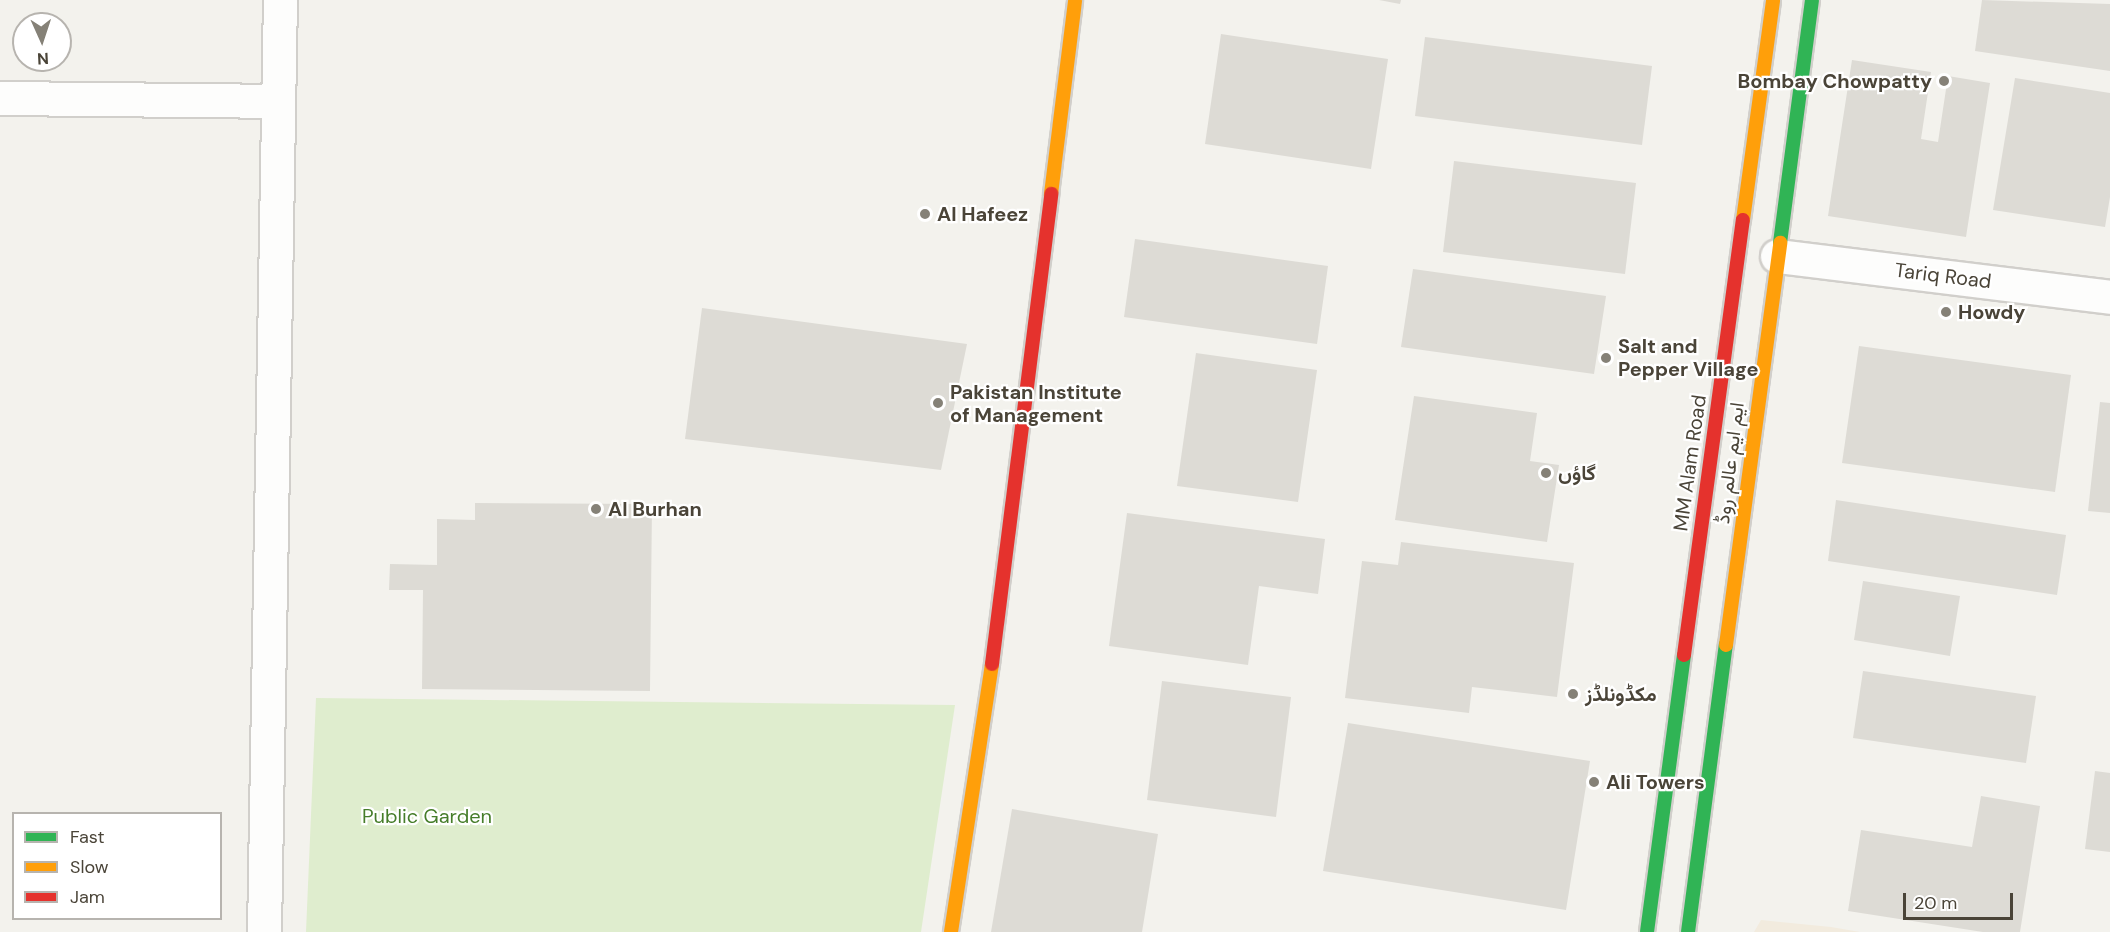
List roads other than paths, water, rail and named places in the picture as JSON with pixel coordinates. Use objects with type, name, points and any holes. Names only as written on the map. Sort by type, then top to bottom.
[{"type":"street","points":[[264,932],[280,0]]},
{"type":"street","points":[[951,932],[986,709],[1075,0]]},
{"type":"street","name":"MM Alam Road","points":[[1647,932],[1773,0]]},
{"type":"street","name":"ایم ایم عالم روڈ","points":[[1688,932],[1812,0]]},
{"type":"street","points":[[0,98],[278,101]]},
{"type":"street","name":"Tariq Road","points":[[1777,256],[2110,297]]},
{"type":"place","name":"Bombay Chowpatty","points":[[1944,81]]},
{"type":"place","name":"Al Hafeez","points":[[925,214]]},
{"type":"place","name":"Howdy","points":[[1946,312]]},
{"type":"place","name":"Salt and Pepper Village","points":[[1606,358]]},
{"type":"place","name":"Pakistan Institute of Management","points":[[938,403]]},
{"type":"place","name":"گاؤں","points":[[1546,473]]},
{"type":"place","name":"Al Burhan","points":[[596,509]]},
{"type":"place","name":"مکڈونلڈز","points":[[1573,694]]},
{"type":"place","name":"Ali Towers","points":[[1594,782]]},
{"type":"park label","name":"Public Garden","points":[[427,816]]}]
